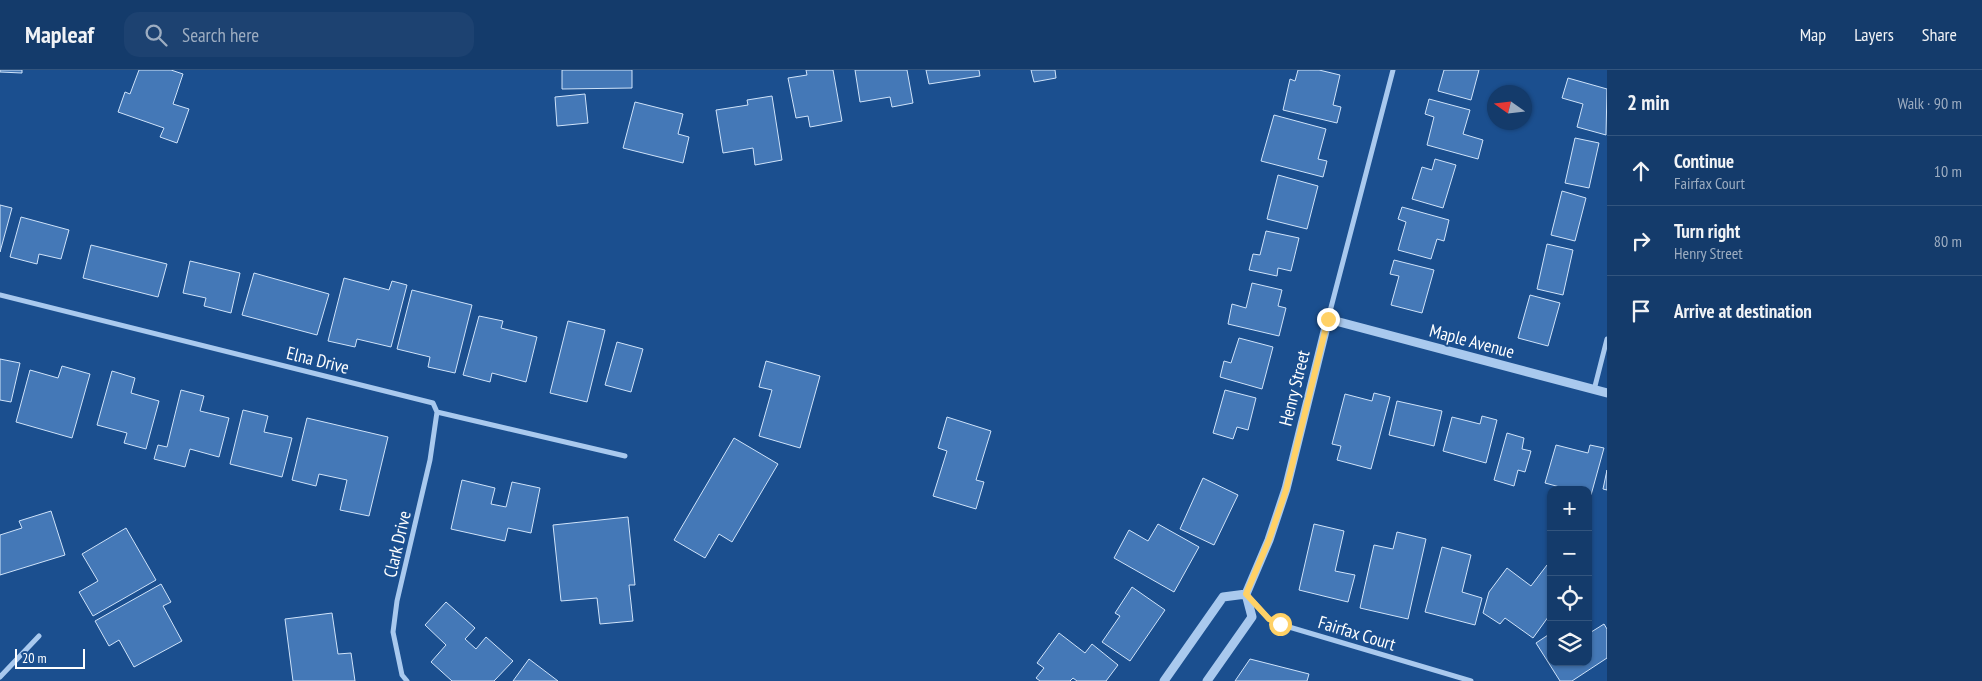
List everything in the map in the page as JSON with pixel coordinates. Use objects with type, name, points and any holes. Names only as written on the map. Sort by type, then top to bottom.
[{"type":"street","name":"Henry Street","points":[[1246,594],[1269,540],[1286,490],[1328,319],[1393,70]]},
{"type":"street","name":"Elna Drive","points":[[0,295],[433,403],[437,412],[625,456]]},
{"type":"street","name":"Maple Avenue","points":[[1328,319],[1607,394]]},
{"type":"street","points":[[1594,390],[1607,339]]},
{"type":"street","name":"Clark Drive","points":[[407,681],[402,675],[393,632],[398,601],[430,460],[437,412]]},
{"type":"street","points":[[1164,681],[1223,597],[1246,594],[1252,617],[1207,681]]},
{"type":"street","name":"Fairfax Court","points":[[1246,594],[1269,619],[1280,624],[1471,681]]},
{"type":"street","points":[[0,677],[39,636]]},
{"type":"building","points":[[0,70],[22,70],[22,73],[0,72]]},
{"type":"building","points":[[139,70],[171,70],[183,74],[173,104],[189,109],[177,143],[160,137],[164,128],[118,112],[125,92],[130,94]]},
{"type":"building","points":[[562,70],[632,70],[632,88],[562,89]]},
{"type":"building","points":[[806,70],[833,70],[842,121],[810,127],[808,116],[796,118],[788,78],[807,75]]},
{"type":"building","points":[[855,70],[907,70],[913,103],[892,107],[890,97],[860,102]]},
{"type":"building","points":[[926,70],[979,70],[980,76],[929,84]]},
{"type":"building","points":[[1031,70],[1055,70],[1056,78],[1034,82]]},
{"type":"building","points":[[1298,70],[1319,70],[1340,75],[1333,105],[1341,107],[1337,123],[1283,110],[1290,79],[1295,81]]},
{"type":"building","points":[[1444,70],[1479,70],[1471,100],[1438,91]]},
{"type":"building","points":[[1568,78],[1607,89],[1606,135],[1577,127],[1583,104],[1562,98]]},
{"type":"building","points":[[585,94],[588,123],[557,126],[555,97]]},
{"type":"building","points":[[772,96],[782,160],[755,165],[753,148],[723,153],[716,110],[748,105],[747,100]]},
{"type":"building","points":[[1429,99],[1470,110],[1463,134],[1483,140],[1478,159],[1427,145],[1434,117],[1425,114]]},
{"type":"building","points":[[635,102],[683,114],[678,134],[689,137],[683,163],[623,148]]},
{"type":"building","points":[[1274,115],[1326,129],[1318,159],[1327,161],[1323,177],[1261,161]]},
{"type":"building","points":[[1575,138],[1599,143],[1589,188],[1565,183]]},
{"type":"building","points":[[1435,159],[1456,165],[1443,208],[1412,199],[1422,167],[1432,170]]},
{"type":"building","points":[[1278,175],[1318,186],[1307,229],[1267,219]]},
{"type":"building","points":[[1562,191],[1586,198],[1575,241],[1551,235]]},
{"type":"building","points":[[0,205],[12,208],[0,252]]},
{"type":"building","points":[[1402,207],[1449,220],[1444,241],[1437,239],[1431,259],[1398,250],[1406,222],[1398,219]]},
{"type":"building","points":[[21,217],[69,230],[61,259],[39,254],[37,264],[10,257]]},
{"type":"building","points":[[1266,231],[1299,238],[1291,271],[1278,268],[1277,276],[1249,270],[1253,254],[1260,255]]},
{"type":"building","points":[[1547,244],[1573,250],[1563,295],[1537,289]]},
{"type":"building","points":[[91,245],[167,264],[158,297],[83,278]]},
{"type":"building","points":[[1394,260],[1434,270],[1422,313],[1391,305],[1399,276],[1390,274]]},
{"type":"building","points":[[190,261],[240,273],[231,313],[204,306],[206,298],[183,293]]},
{"type":"building","points":[[254,273],[329,294],[317,335],[242,315]]},
{"type":"building","points":[[344,278],[389,290],[392,281],[407,285],[391,347],[357,339],[355,347],[328,341]]},
{"type":"building","points":[[1252,283],[1282,290],[1278,306],[1286,308],[1279,336],[1228,324],[1232,304],[1246,308]]},
{"type":"building","points":[[412,290],[472,305],[455,373],[428,367],[430,357],[397,349]]},
{"type":"building","points":[[1530,295],[1560,303],[1548,346],[1518,338]]},
{"type":"building","points":[[479,316],[503,321],[501,328],[537,337],[526,382],[492,373],[490,382],[463,375]]},
{"type":"building","points":[[568,321],[605,330],[587,402],[550,393]]},
{"type":"building","points":[[1239,338],[1273,347],[1262,389],[1220,377],[1224,361],[1231,363]]},
{"type":"building","points":[[617,342],[643,349],[631,392],[605,385]]},
{"type":"building","points":[[0,359],[20,363],[11,402],[0,400]]},
{"type":"building","points":[[766,361],[820,376],[800,448],[759,436],[772,390],[759,387]]},
{"type":"building","points":[[62,366],[90,374],[72,438],[16,422],[30,370],[58,378]]},
{"type":"building","points":[[112,371],[135,378],[131,393],[159,401],[146,449],[124,443],[127,433],[97,425]]},
{"type":"building","points":[[181,390],[204,396],[200,411],[229,418],[219,457],[190,449],[185,467],[154,459],[158,445],[167,447]]},
{"type":"building","points":[[1225,390],[1256,398],[1248,430],[1237,427],[1233,439],[1213,433]]},
{"type":"building","points":[[1374,393],[1390,397],[1371,469],[1337,460],[1341,446],[1332,444],[1345,394],[1372,401]]},
{"type":"building","points":[[1397,401],[1442,411],[1434,446],[1389,435]]},
{"type":"building","points":[[243,410],[268,416],[264,432],[292,438],[282,477],[230,464]]},
{"type":"building","points":[[1482,416],[1497,420],[1486,463],[1443,451],[1452,417],[1480,424]]},
{"type":"building","points":[[947,417],[991,431],[976,480],[984,482],[976,509],[933,496],[947,451],[938,448]]},
{"type":"building","points":[[307,418],[388,437],[369,516],[340,510],[347,480],[319,474],[316,486],[292,480]]},
{"type":"building","points":[[1507,433],[1524,438],[1522,449],[1531,451],[1525,472],[1518,470],[1514,486],[1494,480]]},
{"type":"building","points":[[734,438],[778,464],[732,542],[719,534],[705,558],[674,540]]},
{"type":"building","points":[[1556,445],[1588,453],[1590,445],[1604,448],[1592,491],[1592,486],[1556,486],[1545,483]]},
{"type":"building","points":[[1607,470],[1607,490],[1603,489]]},
{"type":"building","points":[[1203,478],[1238,495],[1214,545],[1180,529]]},
{"type":"building","points":[[462,480],[495,488],[491,504],[506,507],[512,482],[540,488],[531,533],[508,528],[505,541],[451,529]]},
{"type":"building","points":[[51,511],[65,555],[0,575],[0,535],[22,528],[19,521]]},
{"type":"building","points":[[628,517],[635,585],[629,585],[633,621],[600,624],[597,598],[561,601],[553,525]]},
{"type":"building","points":[[1158,524],[1199,547],[1174,592],[1114,558],[1129,530],[1148,541]]},
{"type":"building","points":[[1314,524],[1344,531],[1335,571],[1355,575],[1348,602],[1299,590]]},
{"type":"building","points":[[126,528],[156,580],[93,616],[79,592],[98,581],[82,554]]},
{"type":"building","points":[[1397,532],[1426,539],[1408,619],[1360,608],[1374,545],[1393,549]]},
{"type":"building","points":[[1442,547],[1471,555],[1462,592],[1482,598],[1475,625],[1425,612]]},
{"type":"building","points":[[1547,565],[1547,619],[1533,638],[1505,618],[1500,624],[1483,613],[1489,592],[1507,568],[1531,586]]},
{"type":"building","points":[[161,584],[171,602],[163,606],[182,641],[134,667],[119,640],[109,646],[95,621]]},
{"type":"building","points":[[1132,587],[1165,610],[1130,661],[1102,642],[1120,616],[1115,613]]},
{"type":"building","points":[[446,602],[475,628],[465,639],[476,649],[486,637],[513,661],[494,681],[452,681],[431,662],[446,645],[425,625]]},
{"type":"building","points":[[332,613],[338,654],[351,653],[355,681],[293,681],[285,619]]},
{"type":"building","points":[[1604,624],[1607,629],[1607,658],[1572,681],[1560,681],[1551,666],[1592,666],[1592,632]]},
{"type":"building","points":[[1059,633],[1085,653],[1092,644],[1118,665],[1106,681],[1077,681],[1073,678],[1070,681],[1040,681],[1036,678],[1044,668],[1037,663]]},
{"type":"building","points":[[1547,636],[1547,660],[1536,643]]},
{"type":"building","points":[[529,659],[558,681],[513,681]]},
{"type":"building","points":[[1250,659],[1309,674],[1307,681],[1235,681]]},
{"type":"route","points":[[1280,624],[1269,619],[1246,594],[1269,540],[1286,490],[1328,319]]}]
